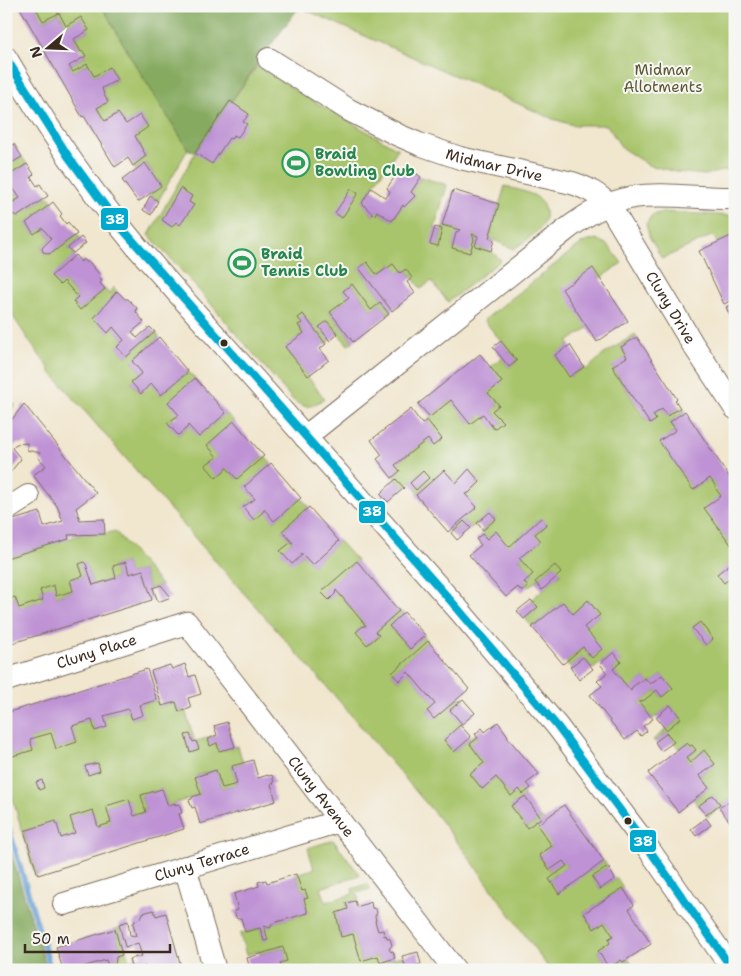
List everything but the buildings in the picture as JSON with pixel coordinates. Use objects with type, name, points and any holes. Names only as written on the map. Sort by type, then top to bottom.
[{"type":"street","points":[[6,58],[70,162],[104,207],[137,247],[458,609],[557,726],[635,830],[732,969]]},
{"type":"street","name":"Midmar Drive","points":[[269,59],[349,110],[398,135],[460,158],[584,187],[599,195],[608,205]]},
{"type":"street","points":[[305,437],[577,221],[608,205],[636,196],[735,198]]},
{"type":"street","name":"Cluny Drive","points":[[608,205],[692,343],[735,408]]},
{"type":"street","points":[[6,510],[28,496]]},
{"type":"street","name":"Cluny Place","points":[[6,680],[187,623]]},
{"type":"street","name":"Cluny Avenue","points":[[187,623],[454,970]]},
{"type":"street","name":"Cluny Terrace","points":[[64,904],[340,821]]},
{"type":"street","points":[[185,868],[215,970]]},
{"type":"green space","points":[[40,6],[102,6],[133,61],[188,149],[158,201],[149,194],[161,185],[146,163],[135,170],[133,166],[146,156],[135,136],[148,127],[140,115],[126,124],[118,113],[105,121],[97,108],[108,102],[102,88],[117,80],[110,67],[94,76],[87,64],[73,72],[69,66],[86,56],[74,39],[89,30],[81,18],[66,26],[59,13],[43,21],[36,8]]},
{"type":"green space","points":[[102,6],[300,6],[195,153],[188,149],[133,61]]},
{"type":"green space","name":"Midmar Allotments","points":[[309,6],[735,6],[735,168],[705,175],[676,172],[648,165],[622,148],[607,125],[573,125],[553,119],[306,10]]},
{"type":"green space","points":[[257,66],[303,95],[398,149],[362,202],[373,216],[377,211],[392,221],[403,205],[415,197],[411,192],[421,177],[447,185],[435,227],[438,246],[443,226],[460,230],[474,239],[472,234],[478,236],[475,246],[491,251],[501,260],[448,302],[431,281],[421,289],[406,269],[400,273],[392,264],[377,275],[367,262],[359,268],[392,311],[389,314],[380,303],[371,310],[352,284],[343,291],[349,298],[330,312],[353,342],[348,345],[327,321],[330,341],[326,344],[303,314],[302,323],[298,326],[304,333],[285,347],[324,398],[316,404],[309,406],[301,405],[293,400],[149,235],[195,153]]},
{"type":"green space","points":[[22,157],[27,164],[6,177],[6,166]]},
{"type":"green space","points":[[11,185],[20,198],[10,204],[9,210],[12,214],[18,216],[48,196],[53,202],[26,223],[34,234],[43,228],[51,239],[43,246],[42,250],[45,254],[52,253],[77,234],[80,238],[68,248],[75,255],[52,276],[60,285],[64,281],[78,297],[73,301],[80,310],[105,289],[109,294],[113,287],[117,291],[95,318],[108,333],[113,327],[124,340],[117,347],[126,357],[155,332],[159,337],[132,361],[142,373],[131,382],[140,393],[151,383],[161,395],[188,372],[195,378],[179,415],[176,415],[168,423],[178,435],[188,425],[199,437],[226,413],[234,421],[207,445],[217,457],[206,465],[217,477],[226,467],[237,479],[264,456],[271,463],[244,487],[255,499],[243,507],[254,520],[264,509],[274,521],[301,498],[309,507],[282,531],[293,543],[290,543],[281,551],[291,563],[301,556],[301,553],[313,565],[339,541],[357,561],[322,592],[329,600],[336,590],[366,626],[363,626],[356,632],[367,645],[379,636],[375,632],[399,611],[403,614],[389,626],[409,648],[424,636],[428,641],[392,673],[399,681],[408,672],[435,704],[427,711],[434,719],[460,697],[463,699],[450,710],[462,724],[444,740],[454,752],[475,734],[478,738],[470,745],[484,763],[470,774],[482,789],[496,777],[511,796],[519,789],[525,796],[511,807],[527,828],[541,818],[544,820],[552,846],[539,856],[549,870],[563,861],[567,866],[549,879],[559,893],[604,861],[608,867],[592,877],[600,889],[617,878],[623,888],[584,913],[594,929],[604,922],[613,936],[610,943],[598,951],[609,968],[621,960],[623,962],[629,959],[636,970],[550,970],[436,815],[334,695],[49,370],[6,306],[6,188]]},
{"type":"green space","points":[[505,186],[536,197],[543,204],[545,215],[541,227],[514,249],[489,238]]},
{"type":"green space","points":[[663,212],[735,216],[735,238],[733,235],[717,243],[713,235],[662,259],[649,236],[646,224],[652,215]]},
{"type":"green space","points":[[596,239],[608,245],[622,263],[600,278],[593,269],[588,328],[568,342],[570,345],[555,356],[570,377],[584,367],[586,370],[603,355],[635,334],[637,337],[621,347],[627,357],[612,367],[645,419],[662,409],[667,416],[680,408],[684,409],[685,411],[670,422],[676,430],[660,441],[693,490],[710,478],[721,496],[705,508],[735,550],[735,559],[729,563],[735,574],[735,797],[707,817],[706,815],[719,804],[713,795],[698,806],[694,800],[709,788],[699,775],[715,764],[704,750],[690,763],[686,758],[696,750],[687,743],[679,749],[667,733],[655,742],[653,740],[681,718],[670,705],[653,719],[639,702],[657,690],[662,697],[672,688],[662,675],[650,684],[645,678],[633,687],[631,691],[613,669],[621,662],[614,653],[593,669],[583,657],[570,667],[566,662],[583,647],[592,658],[584,627],[600,615],[588,600],[573,614],[562,602],[532,627],[525,618],[538,607],[531,600],[561,573],[554,565],[529,587],[524,582],[533,574],[519,558],[541,541],[535,534],[547,524],[541,518],[509,547],[496,532],[487,539],[481,532],[496,519],[490,512],[471,528],[464,521],[451,533],[449,531],[476,507],[465,494],[469,493],[480,482],[469,470],[456,483],[444,470],[418,493],[416,490],[429,478],[423,471],[404,488],[393,476],[400,471],[395,465],[428,439],[433,446],[442,439],[427,420],[451,400],[470,424],[483,414],[494,429],[503,422],[492,411],[499,405],[488,393],[490,367],[502,358],[509,367],[517,361],[484,320],[582,243]],"holes":[[[700,622],[713,639],[706,645],[692,628]]]},
{"type":"green space","points":[[6,393],[15,406],[6,416]]},
{"type":"green space","points":[[115,531],[161,585],[149,589],[143,570],[129,574],[126,562],[113,566],[116,578],[93,585],[84,562],[83,576],[70,580],[73,591],[56,596],[53,586],[40,590],[43,600],[19,608],[15,597],[6,600],[6,558],[83,534],[105,534]]},
{"type":"green space","points":[[157,700],[159,707],[176,702],[179,712],[185,710],[195,742],[193,742],[190,734],[185,735],[190,752],[199,749],[196,741],[215,736],[208,739],[210,745],[217,743],[220,751],[238,746],[243,763],[232,766],[237,784],[222,788],[216,770],[196,776],[201,794],[168,806],[162,789],[141,795],[146,812],[134,816],[128,799],[106,806],[111,823],[98,827],[93,810],[70,817],[75,833],[61,838],[56,822],[24,831],[38,875],[35,875],[6,776],[6,747],[9,746],[12,756],[20,754],[30,739],[51,733],[56,749],[77,742],[72,726],[92,720],[95,730],[104,716],[128,709],[132,719],[143,716],[140,705]],"holes":[[[98,763],[100,771],[88,775],[85,766]]]},
{"type":"green space","points":[[6,836],[47,970],[6,970]]},
{"type":"green space","points":[[333,840],[360,875],[321,888],[326,902],[353,894],[352,889],[367,884],[371,889],[357,893],[359,900],[346,903],[348,909],[336,913],[341,937],[353,934],[361,961],[378,956],[380,962],[402,956],[406,970],[282,970],[280,963],[287,960],[283,947],[260,954],[259,951],[246,955],[240,934],[260,928],[264,941],[267,940],[264,926],[270,928],[273,923],[308,913],[304,899],[308,897],[305,890],[302,891],[296,874],[314,869],[308,848]]},
{"type":"green space","points":[[119,928],[132,970],[72,970],[106,960],[109,968],[115,967],[116,957],[122,954],[115,929]]},
{"type":"waterway","points":[[6,819],[51,970]]},
{"type":"transit line","name":"38","points":[[6,58],[68,156],[119,225],[458,609],[557,726],[641,838],[733,970]]},
{"type":"place","name":"Braid Bowling Club","points":[[296,163]]},
{"type":"place","name":"Braid Tennis Club","points":[[242,263]]}]
